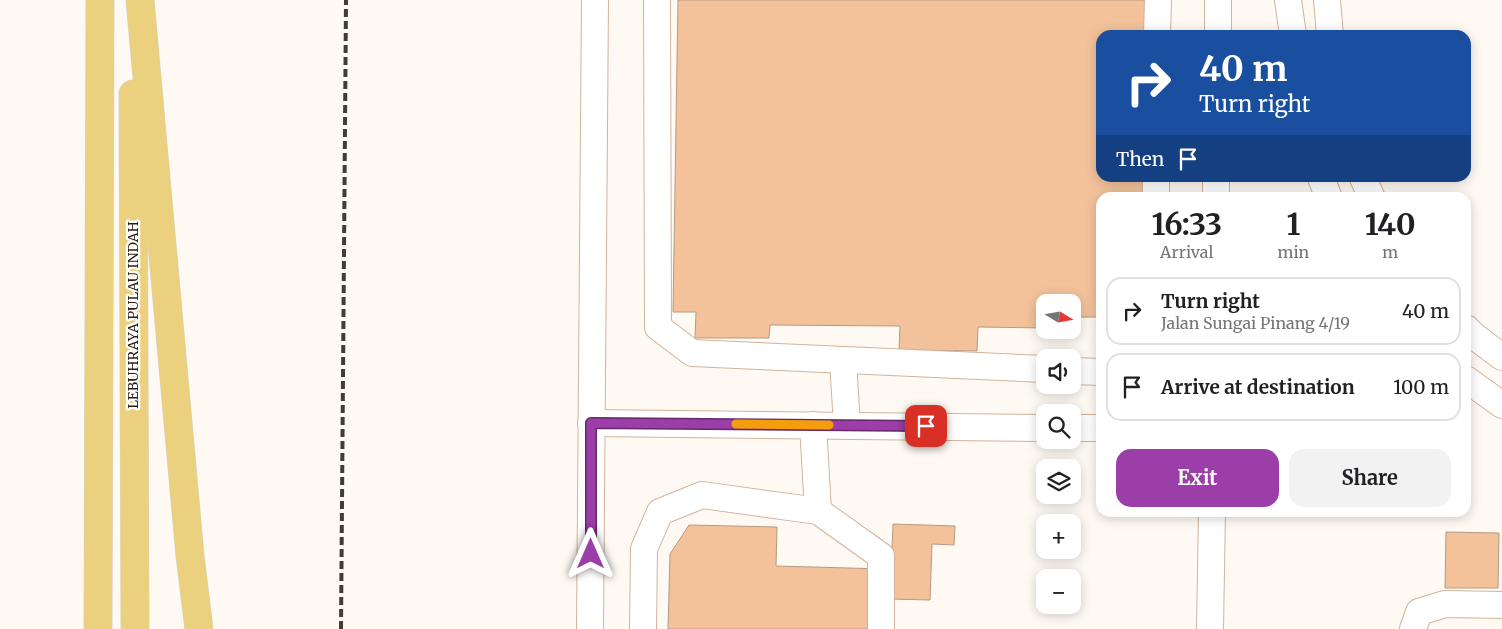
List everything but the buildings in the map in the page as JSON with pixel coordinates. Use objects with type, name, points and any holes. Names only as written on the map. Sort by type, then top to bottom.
[{"type":"main road","points":[[98,629],[100,0]]},
{"type":"main road","name":"LEBUHRAYA PULAU INDAH","points":[[133,0],[135,629]]},
{"type":"main road","points":[[140,0],[189,546],[199,629]]},
{"type":"street","points":[[590,629],[595,0]]},
{"type":"street","points":[[658,0],[658,327],[692,353],[1036,370]]},
{"type":"street","points":[[1157,30],[1158,0]]},
{"type":"street","points":[[1218,0],[1218,30]]},
{"type":"street","points":[[1288,0],[1291,30]]},
{"type":"street","points":[[1327,0],[1330,30]]},
{"type":"street","points":[[1471,333],[1502,357]]},
{"type":"street","points":[[844,360],[847,426]]},
{"type":"street","points":[[1081,371],[1096,372]]},
{"type":"street","points":[[1471,383],[1502,405]]},
{"type":"street","points":[[591,423],[1036,428]]},
{"type":"street","points":[[813,425],[818,511]]},
{"type":"street","points":[[1081,428],[1096,428]]},
{"type":"street","points":[[643,629],[644,548],[660,512],[702,495],[818,511],[881,556],[881,629]]},
{"type":"street","points":[[1210,629],[1212,517]]},
{"type":"street","points":[[1413,629],[1419,612],[1445,604],[1502,605]]},
{"type":"railway","points":[[341,629],[346,0]]},
{"type":"slow traffic","points":[[736,424],[829,425]]},
{"type":"route","points":[[591,554],[591,423],[926,426]]}]
